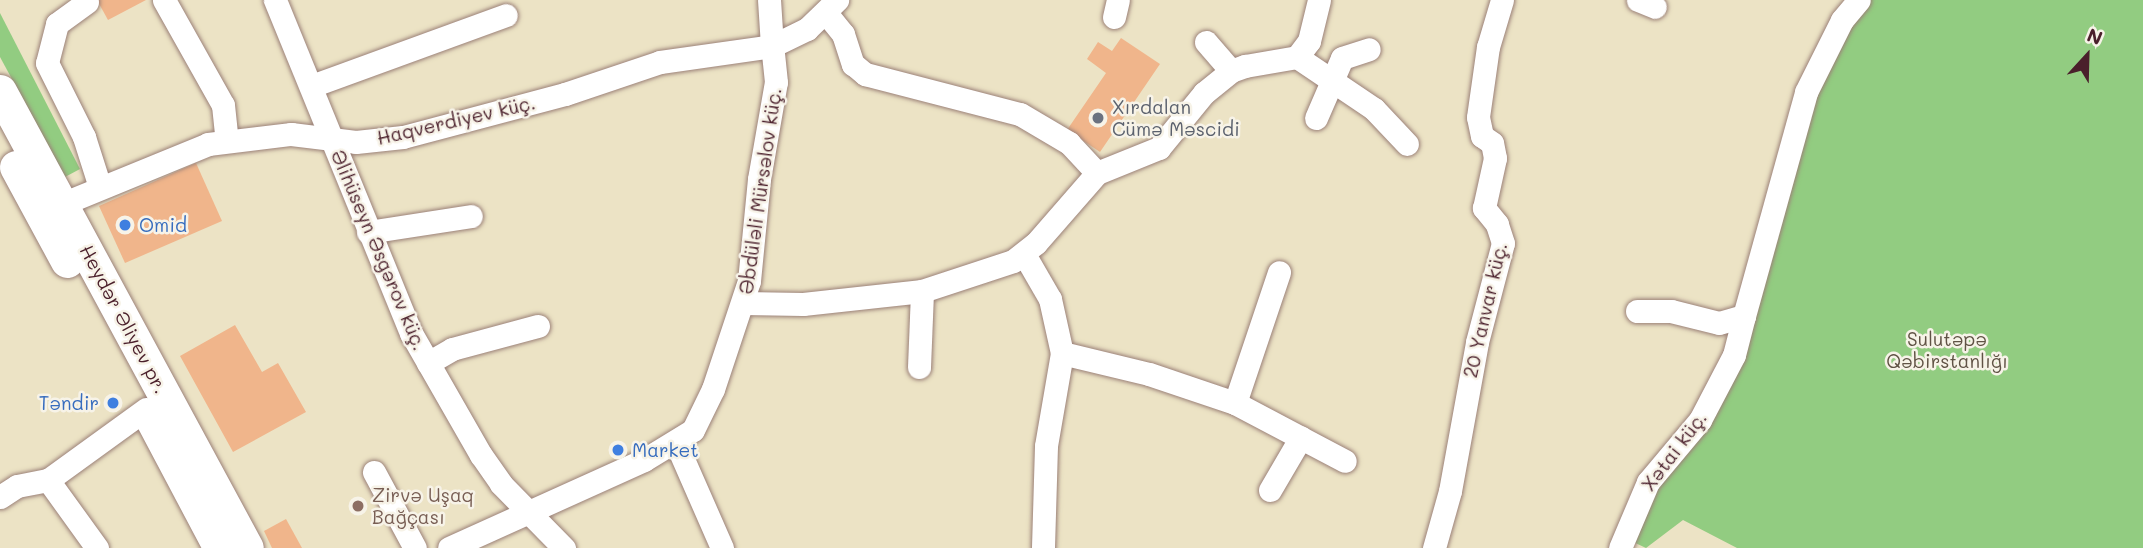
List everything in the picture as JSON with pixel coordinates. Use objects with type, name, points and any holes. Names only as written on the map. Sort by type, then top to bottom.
[{"type":"main road","name":"Heydər Əliyev pr.","points":[[0,91],[52,210],[146,409],[220,548]]},
{"type":"main road","name":"Heydər Əliyev pr.","points":[[0,137],[52,210],[247,548]]},
{"type":"street","points":[[164,0],[223,106],[228,141]]},
{"type":"street","name":"Əlihüseyn Əsgərov küç.","points":[[275,0],[314,85],[368,232],[428,363],[481,455],[526,510],[564,548]]},
{"type":"street","name":"Əbdüləli Mürsəlov küç.","points":[[449,548],[526,510],[676,443],[701,416],[743,303],[776,82],[769,0]]},
{"type":"street","points":[[743,303],[803,304],[922,291],[991,270],[1024,254],[1097,173],[1160,148],[1204,93],[1231,71],[1297,57],[1309,41],[1319,0]]},
{"type":"street","name":"20 Yanvar küç.","points":[[1434,548],[1450,491],[1477,341],[1503,243],[1497,224],[1484,208],[1495,158],[1492,144],[1482,136],[1478,117],[1488,47],[1502,0]]},
{"type":"street","name":"Xətai küç.","points":[[1620,548],[1648,482],[1700,419],[1734,355],[1806,92],[1842,20],[1859,0]]},
{"type":"street","points":[[87,2],[57,24],[47,63],[84,137],[100,187]]},
{"type":"street","points":[[772,46],[807,29],[831,6],[853,64],[865,74],[1020,114],[1069,144],[1097,173]]},
{"type":"street","points":[[314,85],[506,15]]},
{"type":"street","points":[[1206,42],[1231,71]]},
{"type":"street","name":"Haqverdiyev küç.","points":[[52,210],[190,150],[228,141],[290,134],[332,140],[403,137],[565,94],[660,62],[772,46]]},
{"type":"street","points":[[1316,118],[1333,78],[1348,53],[1369,49]]},
{"type":"street","points":[[1297,57],[1333,78],[1374,109],[1407,144]]},
{"type":"street","points":[[368,232],[471,216]]},
{"type":"street","points":[[1024,254],[1050,299],[1062,353],[1046,446],[1043,548]]},
{"type":"street","points":[[1235,403],[1279,272]]},
{"type":"street","points":[[919,367],[922,291]]},
{"type":"street","points":[[1637,311],[1671,311],[1719,323],[1744,316]]},
{"type":"street","points":[[428,363],[452,349],[538,326]]},
{"type":"street","points":[[1062,353],[1149,374],[1235,403],[1345,461]]},
{"type":"street","points":[[0,497],[17,486],[48,480],[146,409]]},
{"type":"street","points":[[1270,490],[1301,437]]},
{"type":"street","points":[[676,443],[722,548]]},
{"type":"street","points":[[374,472],[415,548]]},
{"type":"street","points":[[48,480],[97,548]]},
{"type":"green space","name":"Sulutəpə Qəbirstanlığı","points":[[1867,0],[2143,0],[2143,548],[1737,548],[1683,520],[1646,548],[1629,540],[1638,515],[1741,339],[1821,80],[1856,11]]},
{"type":"green space","points":[[0,13],[80,169],[65,177],[0,57]]},
{"type":"building","points":[[97,0],[146,0],[108,20]]},
{"type":"building","points":[[1121,38],[1160,64],[1100,152],[1067,130],[1106,73],[1087,59],[1098,42],[1112,51]]},
{"type":"building","points":[[196,163],[222,221],[125,263],[99,206]]},
{"type":"building","points":[[235,325],[262,372],[278,363],[306,412],[233,452],[180,356]]},
{"type":"building","points":[[286,519],[302,548],[272,548],[264,531]]},
{"type":"place","name":"Xırdalan Cümə Məscidi","points":[[1098,118]]},
{"type":"place","name":"Omid","points":[[125,225]]},
{"type":"place","name":"Təndir","points":[[113,403]]},
{"type":"place","name":"Market","points":[[618,450]]},
{"type":"place","name":"Zirvə Uşaq Bağçası","points":[[358,506]]}]
